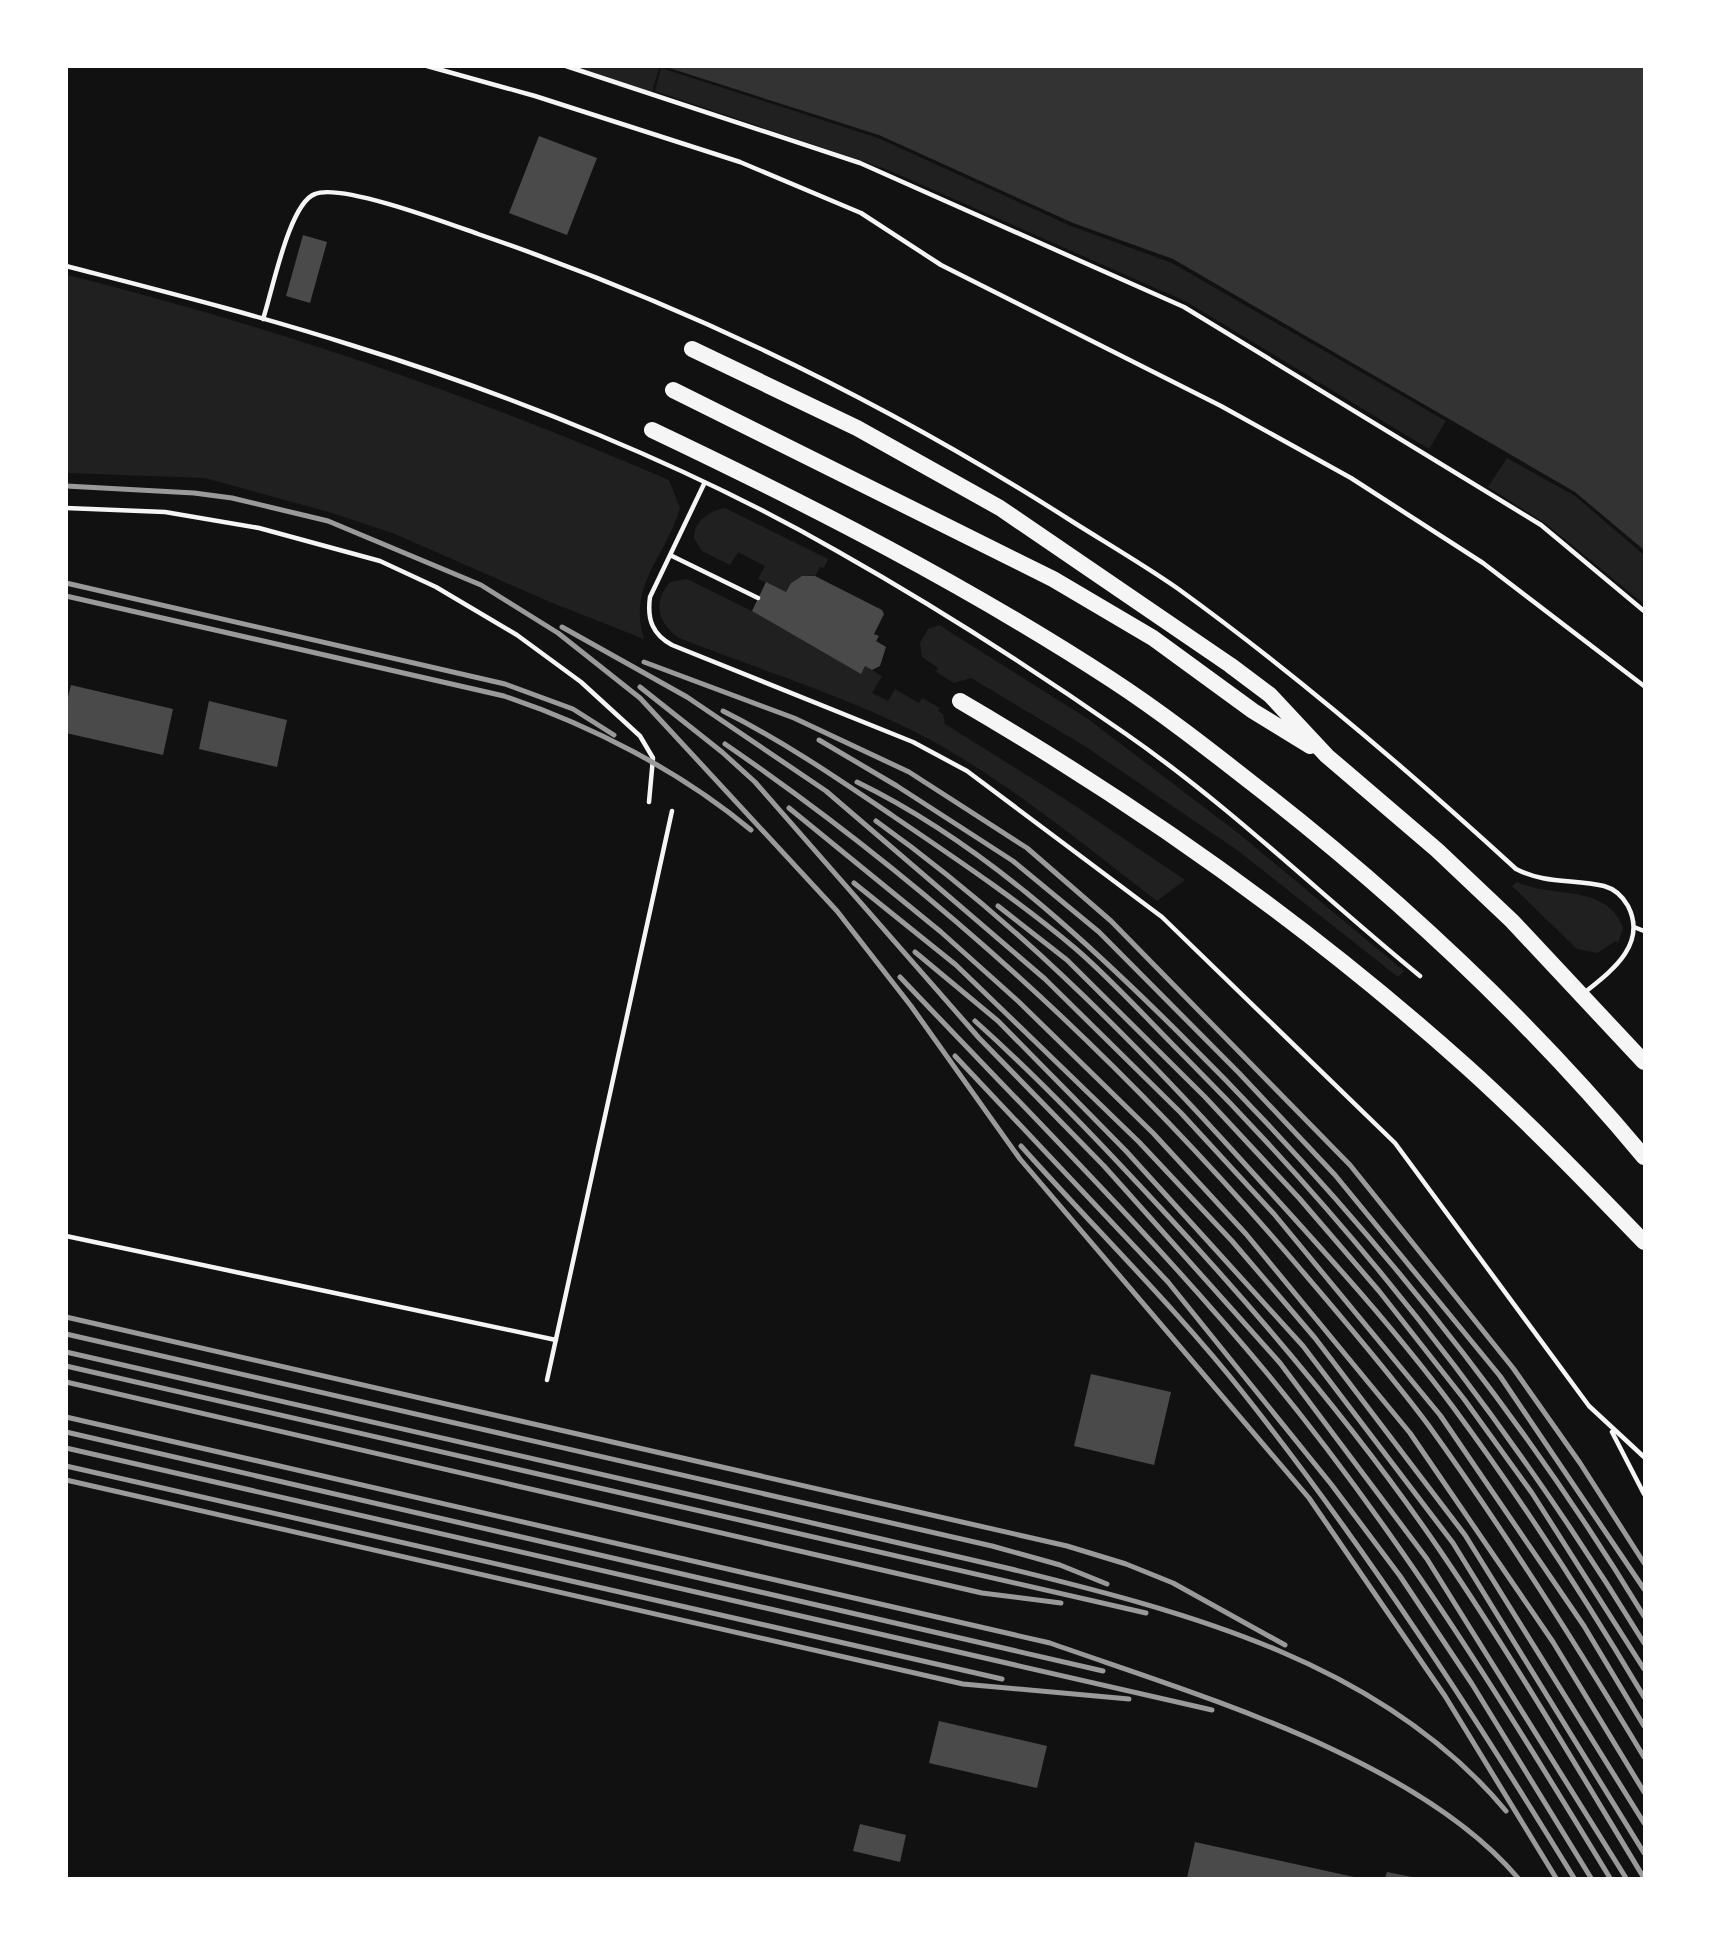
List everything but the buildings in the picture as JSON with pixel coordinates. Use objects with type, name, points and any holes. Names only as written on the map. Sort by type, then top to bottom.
[{"type":"highway","points":[[692,349],[857,428],[1000,508],[1159,614],[1270,695],[1327,756],[1437,850],[1512,921],[1644,1062]]},
{"type":"highway","points":[[673,390],[1053,579],[1153,638],[1253,711],[1327,756]]},
{"type":"highway","points":[[652,430],[862,534],[955,586],[1104,675],[1180,728],[1295,817],[1391,897],[1465,965],[1580,1080],[1644,1157]]},
{"type":"highway","points":[[960,701],[1080,773],[1161,827],[1325,948],[1466,1067],[1644,1242]]},
{"type":"lane","points":[[427,66],[535,96],[740,162],[861,214],[942,265],[1221,406],[1351,478],[1483,563],[1644,686]]},
{"type":"lane","points":[[566,66],[860,163],[1184,307],[1541,525],[1644,611]]},
{"type":"lane","points":[[264,319],[295,215],[308,197],[326,191],[422,215],[526,250],[722,329],[839,385],[965,454],[1175,587],[1281,667],[1516,869],[1549,881],[1607,887],[1624,898],[1634,927],[1630,945],[1620,963],[1581,996]]},
{"type":"lane","points":[[66,266],[352,345],[501,397],[704,484],[835,550],[989,642],[1130,736],[1292,864],[1420,976]]},
{"type":"lane","points":[[704,484],[650,597],[648,611],[655,632],[662,640],[913,742],[967,771],[1085,857],[1161,917],[1395,1143],[1580,1395],[1610,1428],[1644,1457]]},
{"type":"lane","points":[[66,508],[165,512],[259,528],[380,561],[436,587],[517,635],[581,682],[640,736],[653,758],[649,802]]},
{"type":"lane","points":[[670,555],[758,598]]},
{"type":"lane","points":[[547,1380],[672,811]]},
{"type":"lane","points":[[1634,927],[1644,931]]},
{"type":"lane","points":[[66,1236],[556,1340]]},
{"type":"lane","points":[[1610,1428],[1644,1494]]},
{"type":"shaded area","points":[[574,67],[659,68],[652,92]]},
{"type":"shaded area","points":[[666,67],[1644,67],[1644,550],[1575,492],[1173,259],[1073,223],[879,135]]},
{"type":"shaded area","points":[[661,68],[878,138],[1071,226],[1172,263],[1446,421],[1429,449],[1187,302],[886,169],[655,91]]},
{"type":"shaded area","points":[[67,275],[221,317],[372,365],[522,420],[669,480],[680,508],[644,587],[640,620],[644,639],[550,602],[395,534],[332,513],[205,478],[67,473]]},
{"type":"shaded area","points":[[1507,458],[1575,496],[1644,555],[1644,604],[1545,523],[1488,487]]},
{"type":"shaded area","points":[[725,508],[828,559],[824,568],[820,567],[815,576],[798,579],[786,592],[758,579],[765,566],[738,552],[730,565],[702,551],[694,538],[697,527],[708,514]]},
{"type":"shaded area","points":[[687,579],[752,611],[860,673],[865,666],[882,676],[872,693],[888,701],[895,689],[919,703],[922,698],[940,708],[938,711],[943,714],[945,724],[1065,799],[1185,880],[1157,901],[1027,802],[945,748],[883,716],[679,638],[666,626],[659,605],[670,582]]},
{"type":"shaded area","points":[[939,625],[1088,719],[1238,833],[1404,971],[1398,977],[1237,850],[1083,745],[971,678],[954,683],[936,672],[938,668],[922,657],[920,643],[928,629]]},
{"type":"shaded area","points":[[1517,882],[1546,890],[1578,894],[1605,904],[1623,928],[1618,943],[1616,941],[1597,953],[1577,949],[1512,886]]},
{"type":"railway","points":[[66,486],[194,493],[232,498],[328,521],[481,585],[558,633],[640,698],[837,911],[911,1006],[1020,1159],[1309,1498],[1445,1696],[1556,1878]]},
{"type":"railway","points":[[66,583],[505,684],[573,709],[614,735]]},
{"type":"railway","points":[[66,596],[504,696],[569,721],[634,752],[695,788],[751,830]]},
{"type":"railway","points":[[562,627],[687,697],[826,791],[1045,979],[1181,1113],[1274,1214],[1440,1415],[1584,1626],[1644,1726]]},
{"type":"railway","points":[[644,662],[794,718],[909,772],[1027,848],[1111,921],[1350,1165],[1513,1368],[1580,1463],[1644,1563]]},
{"type":"railway","points":[[640,687],[722,752],[755,782],[979,1038],[1104,1166],[1280,1363],[1427,1559],[1626,1878]]},
{"type":"railway","points":[[723,711],[810,760],[986,880],[1076,949],[1131,1002],[1313,1194],[1432,1336],[1542,1486],[1644,1643]]},
{"type":"railway","points":[[819,740],[897,786],[1013,861],[1099,932],[1239,1073],[1335,1175],[1500,1376],[1644,1589]]},
{"type":"railway","points":[[725,744],[804,800],[956,921],[1099,1053],[1233,1192],[1348,1325],[1429,1426],[1540,1589],[1644,1757]]},
{"type":"railway","points":[[857,782],[945,833],[1027,893],[1103,960],[1243,1098],[1369,1237],[1486,1383],[1594,1537],[1644,1616]]},
{"type":"railway","points":[[789,808],[941,932],[1019,1002],[1153,1133],[1246,1234],[1410,1433],[1553,1642],[1644,1792]]},
{"type":"railway","points":[[876,821],[973,896],[1064,977],[1193,1107],[1346,1277],[1401,1341],[1479,1442],[1552,1550],[1644,1697]]},
{"type":"railway","points":[[854,883],[956,965],[1139,1142],[1232,1241],[1315,1338],[1465,1535],[1644,1823]]},
{"type":"railway","points":[[998,906],[1067,960],[1205,1097],[1299,1198],[1379,1291],[1464,1399],[1532,1493],[1644,1669]]},
{"type":"railway","points":[[915,952],[998,1021],[1126,1151],[1303,1346],[1453,1543],[1644,1853]]},
{"type":"railway","points":[[900,977],[1178,1270],[1314,1432],[1360,1493],[1447,1619],[1610,1878]]},
{"type":"railway","points":[[975,1021],[1050,1092],[1168,1216],[1241,1296],[1345,1421],[1468,1592],[1644,1878]]},
{"type":"railway","points":[[955,1056],[1168,1282],[1331,1484],[1400,1576],[1472,1684],[1591,1878]]},
{"type":"railway","points":[[1021,1146],[1163,1299],[1218,1362],[1289,1452],[1416,1631],[1574,1878]]},
{"type":"railway","points":[[66,1317],[1067,1546],[1126,1564],[1173,1583],[1285,1645]]},
{"type":"railway","points":[[66,1334],[992,1546],[1060,1565],[1107,1584]]},
{"type":"railway","points":[[66,1352],[1011,1569],[1147,1605],[1214,1626],[1280,1651],[1343,1681],[1402,1717],[1457,1760],[1506,1811]]},
{"type":"railway","points":[[66,1366],[1146,1613]]},
{"type":"railway","points":[[66,1382],[982,1593],[1061,1603]]},
{"type":"railway","points":[[66,1417],[1050,1643],[1236,1709],[1301,1735],[1364,1765],[1423,1798],[1475,1836],[1518,1878]]},
{"type":"railway","points":[[66,1432],[1103,1671]]},
{"type":"railway","points":[[66,1448],[1212,1710]]},
{"type":"railway","points":[[66,1466],[1002,1679]]},
{"type":"railway","points":[[66,1480],[963,1684],[1129,1699]]}]
